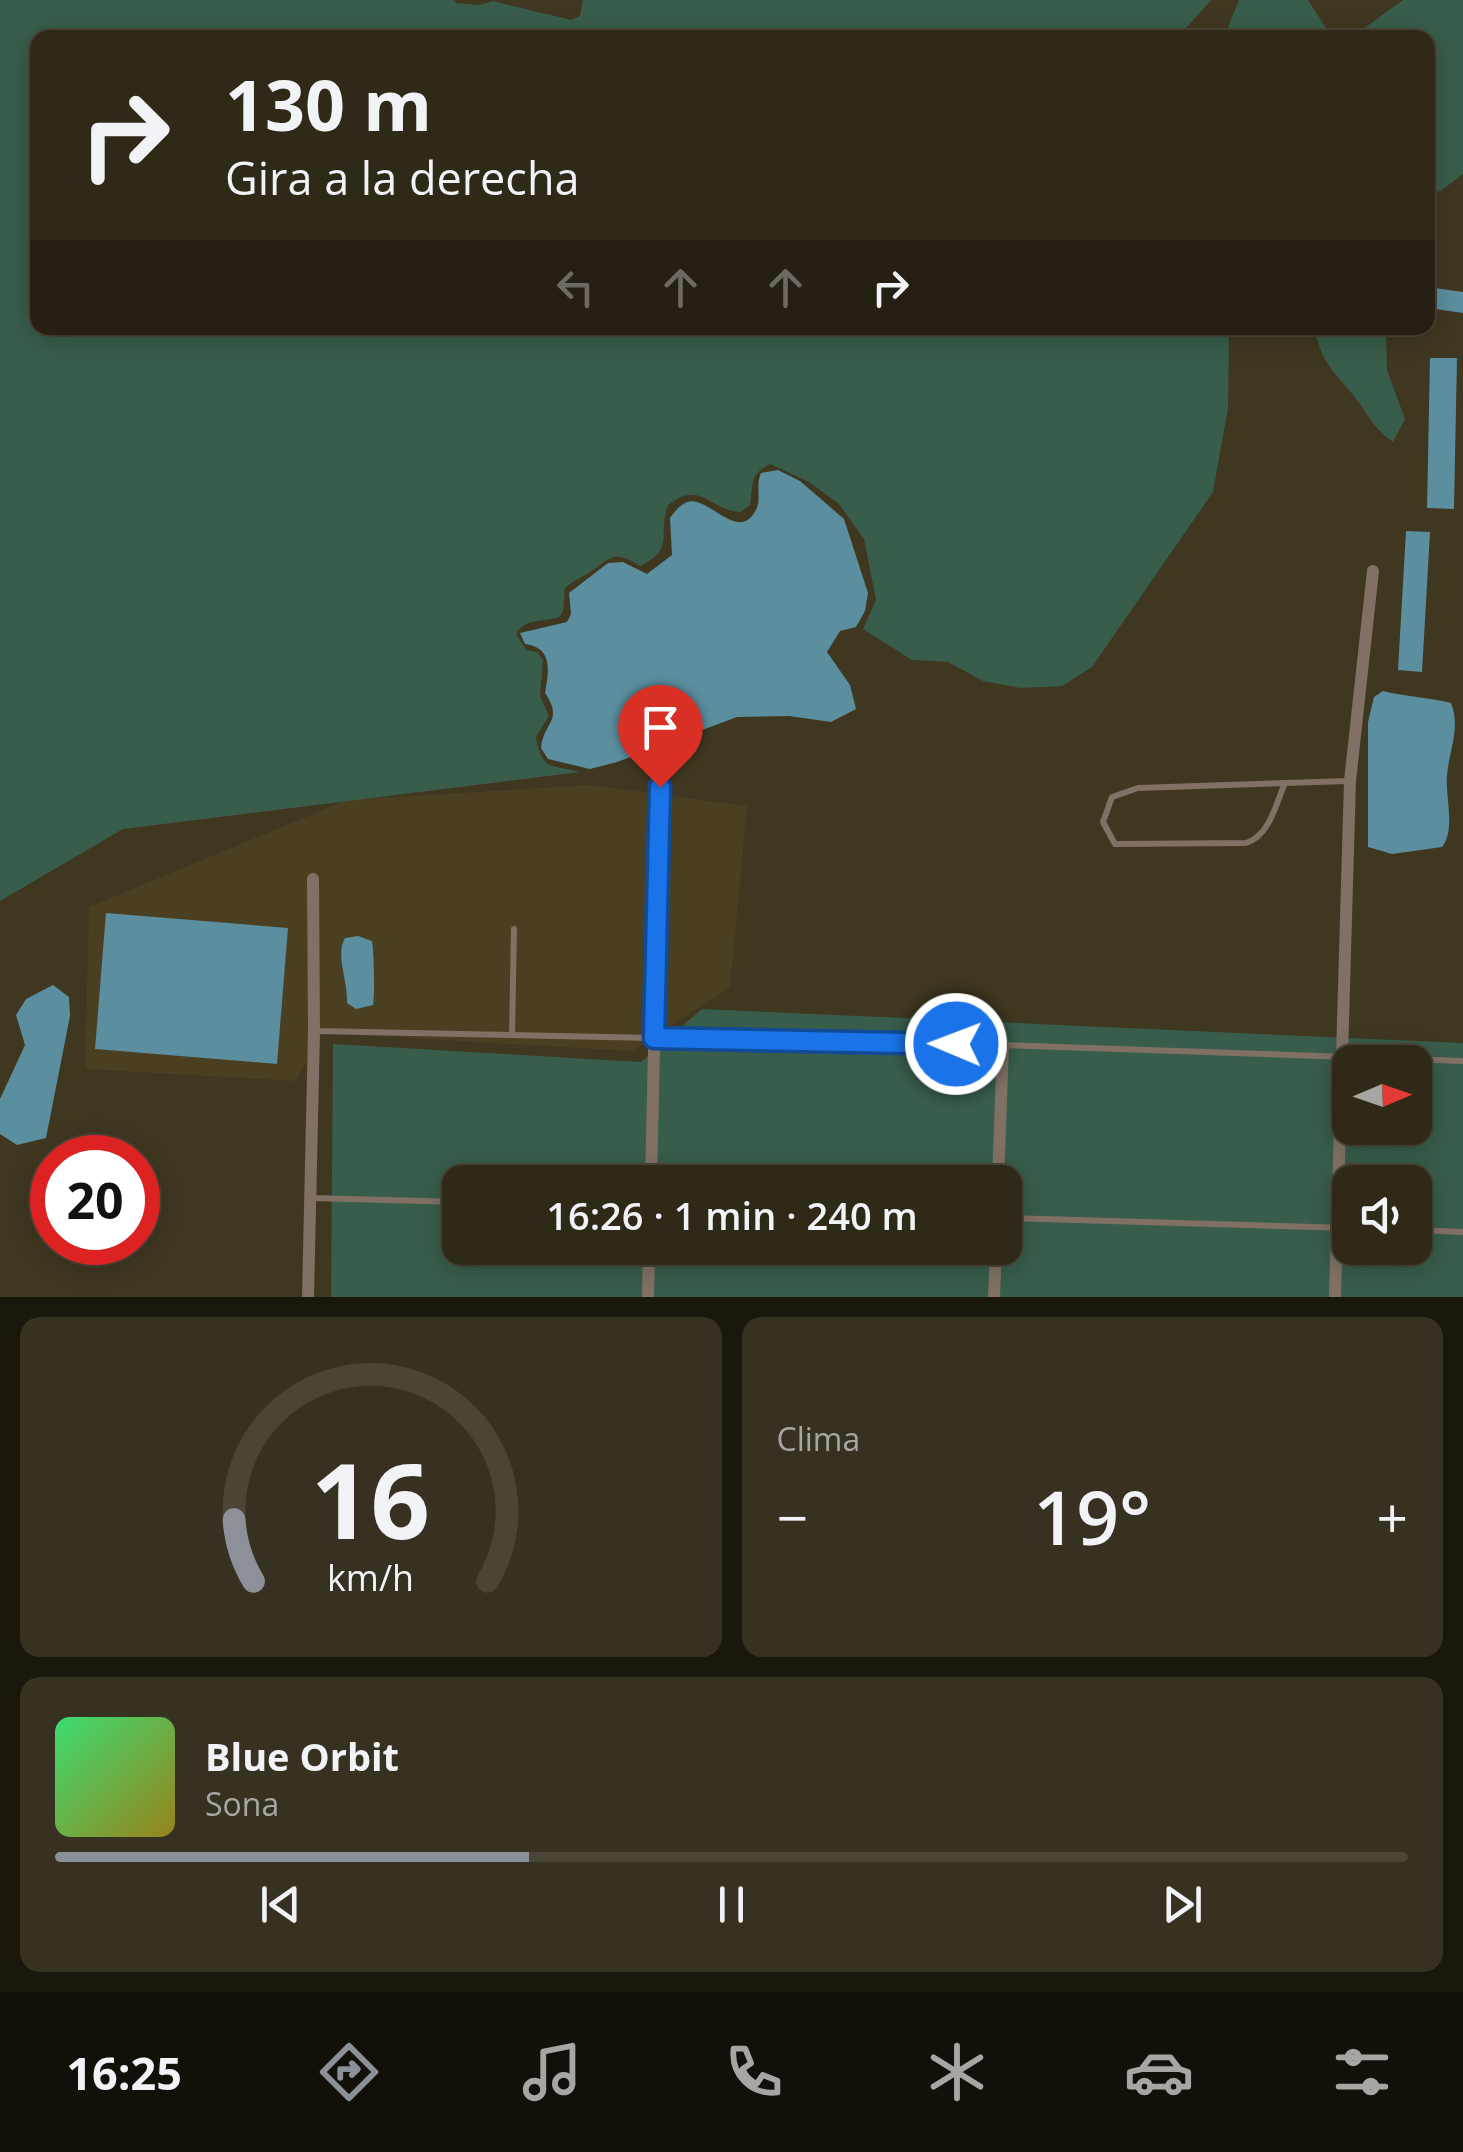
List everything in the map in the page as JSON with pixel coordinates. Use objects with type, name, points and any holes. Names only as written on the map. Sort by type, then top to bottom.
[{"type":"street","points":[[1342,1045],[1350,781],[1373,571]]},
{"type":"street","points":[[651,1165],[660,787]]},
{"type":"street","points":[[308,1297],[313,879]]},
{"type":"street","points":[[999,1165],[1003,1045]]},
{"type":"street","points":[[648,1297],[649,1265]]},
{"type":"street","points":[[994,1297],[995,1265]]},
{"type":"street","points":[[1335,1297],[1339,1265]]},
{"type":"lane","points":[[1284,785],[1264,829],[1256,840],[1246,843],[1115,844],[1102,822],[1112,797],[1125,790],[1350,781]]},
{"type":"lane","points":[[512,1035],[514,929]]},
{"type":"lane","points":[[314,1031],[1003,1045],[1332,1057]]},
{"type":"lane","points":[[1432,1061],[1463,1062]]},
{"type":"lane","points":[[310,1198],[442,1202]]},
{"type":"lane","points":[[1022,1219],[1332,1228]]},
{"type":"lane","points":[[1432,1231],[1463,1232]]},
{"type":"shaded area","points":[[590,785],[747,806],[730,987],[632,1051],[323,1033],[296,1081],[85,1069],[89,907],[347,800]]},
{"type":"green space","points":[[0,0],[454,0],[479,5],[493,1],[571,20],[580,16],[583,0],[1211,0],[1184,30],[30,30],[30,335],[1229,335],[1228,408],[1213,492],[1092,667],[1062,686],[1020,688],[983,681],[948,662],[912,660],[863,629],[876,600],[864,539],[839,504],[809,482],[770,464],[756,476],[750,505],[741,512],[698,496],[680,498],[668,505],[662,547],[651,560],[640,566],[623,558],[606,560],[565,588],[559,617],[530,623],[516,634],[526,650],[537,652],[543,660],[540,696],[549,716],[536,737],[541,756],[549,765],[580,772],[123,829],[0,901]]},
{"type":"green space","points":[[1239,0],[1308,0],[1327,30],[1227,30]]},
{"type":"green space","points":[[1403,0],[1463,0],[1463,174],[1435,192],[1435,30],[1362,30]]},
{"type":"green space","points":[[1316,335],[1386,335],[1387,370],[1405,419],[1393,442],[1375,426],[1327,362]]},
{"type":"green space","points":[[702,1009],[1463,1043],[1463,1297],[331,1297],[333,1044],[641,1062]]},
{"type":"water","points":[[1435,288],[1463,292],[1463,313],[1435,309]]},
{"type":"water","points":[[1430,358],[1457,358],[1454,509],[1427,508]]},
{"type":"water","points":[[778,470],[800,481],[844,519],[868,593],[865,611],[856,627],[840,631],[827,652],[850,685],[856,709],[831,722],[789,716],[737,717],[590,769],[548,759],[541,748],[553,716],[545,693],[547,661],[540,650],[525,644],[520,633],[567,622],[571,614],[569,593],[608,563],[623,562],[647,574],[672,555],[670,518],[687,502],[705,505],[732,521],[749,519],[758,505],[761,473]]},
{"type":"water","points":[[1406,531],[1430,532],[1422,672],[1398,670]]},
{"type":"water","points":[[1383,691],[1451,703],[1455,721],[1447,775],[1449,822],[1442,847],[1392,854],[1368,847],[1368,722],[1374,697]]},
{"type":"water","points":[[106,913],[288,928],[277,1064],[95,1049]]},
{"type":"water","points":[[358,936],[372,941],[374,993],[373,1005],[356,1009],[347,1003],[341,952],[345,938]]},
{"type":"water","points":[[53,985],[69,997],[70,1016],[47,1135],[30,1135],[30,1142],[17,1145],[0,1134],[0,1099],[25,1045],[16,1015],[26,999]]},
{"type":"route","points":[[660,787],[654,1038],[956,1044]]}]
